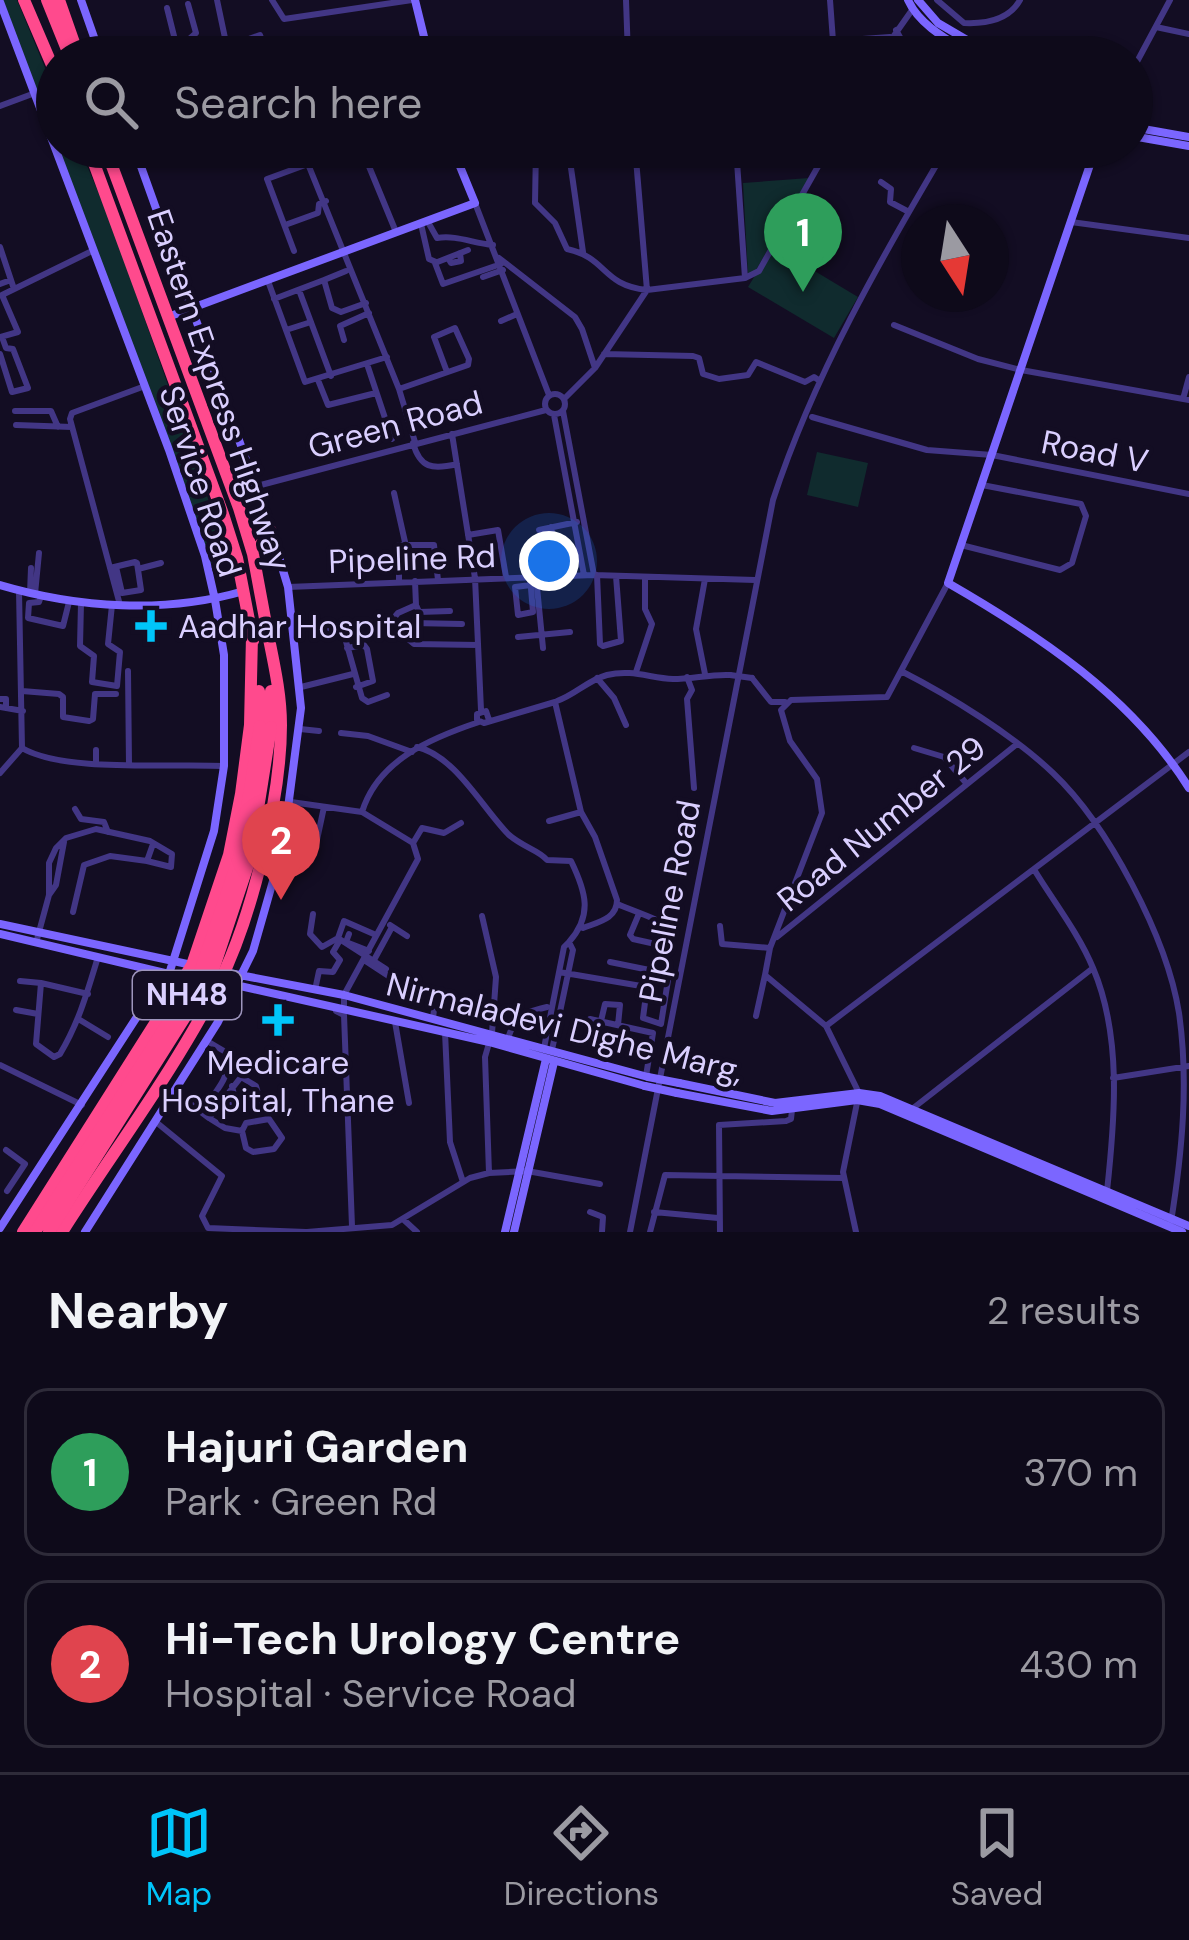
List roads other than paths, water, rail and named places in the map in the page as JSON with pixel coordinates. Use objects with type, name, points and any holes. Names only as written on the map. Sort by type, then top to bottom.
[{"type":"highway","points":[[28,0],[52,36]]},
{"type":"highway","points":[[28,0],[42,36]]},
{"type":"highway","points":[[47,0],[59,36]]},
{"type":"highway","points":[[59,0],[63,36]]},
{"type":"highway","name":"Eastern Express Highway","points":[[96,168],[224,514],[244,591],[266,726]]},
{"type":"highway","name":"Eastern Express Highway","points":[[113,168],[253,554],[268,634],[266,726]]},
{"type":"highway","points":[[253,554],[271,531]]},
{"type":"highway","points":[[62,1232],[221,977],[260,861],[274,787],[281,728],[268,634]]},
{"type":"highway","points":[[23,1232],[190,970],[229,855],[242,794],[250,725],[252,636]]},
{"type":"highway","name":"NH48","points":[[35,1232],[200,972],[239,857],[266,726]]},
{"type":"highway","name":"NH48","points":[[49,1232],[212,976],[250,859],[266,726]]},
{"type":"highway","points":[[274,787],[292,796]]},
{"type":"highway","points":[[176,997],[194,998],[201,1013]]},
{"type":"street","points":[[81,0],[94,36]]},
{"type":"street","points":[[218,0],[224,36]]},
{"type":"street","points":[[272,0],[284,20],[414,0],[423,36]]},
{"type":"street","points":[[626,0],[627,36]]},
{"type":"street","points":[[830,0],[833,36]]},
{"type":"street","points":[[908,0],[959,36]]},
{"type":"street","points":[[937,0],[964,23],[986,24],[1014,10],[1020,0]]},
{"type":"street","points":[[1151,36],[1171,0]]},
{"type":"street","name":"Service Road","points":[[0,2],[35,94]]},
{"type":"street","points":[[188,4],[196,33],[193,36]]},
{"type":"street","points":[[876,36],[893,34],[918,4]]},
{"type":"street","points":[[918,4],[933,30],[943,36]]},
{"type":"street","points":[[167,8],[174,36]]},
{"type":"street","points":[[954,33],[964,23]]},
{"type":"street","points":[[1156,27],[1189,34]]},
{"type":"street","points":[[0,106],[35,94]]},
{"type":"street","points":[[1153,135],[1189,142]]},
{"type":"street","name":"Service Road","points":[[0,1228],[155,989],[170,974],[214,831],[224,766],[224,672],[205,556],[63,168]]},
{"type":"street","name":"Service Road","points":[[85,1232],[176,1093],[240,980],[283,846],[300,729],[301,687],[288,587],[257,486],[142,168]]},
{"type":"street","points":[[296,168],[268,177],[298,258]]},
{"type":"street","points":[[310,168],[399,389],[419,461],[429,467],[457,464]]},
{"type":"street","points":[[372,168],[396,232]]},
{"type":"street","points":[[461,168],[549,395],[592,575],[599,644],[603,646],[621,641],[616,576]]},
{"type":"street","points":[[536,168],[535,203],[555,224],[567,249],[591,254],[610,279],[647,290],[746,278],[759,271],[817,168]]},
{"type":"street","points":[[571,168],[584,252]]},
{"type":"street","points":[[554,412],[595,368],[647,290],[637,168]]},
{"type":"street","points":[[738,168],[746,278]]},
{"type":"street","name":"Pipeline Road","points":[[914,204],[935,168]]},
{"type":"street","points":[[362,812],[368,792],[385,772],[432,737],[555,702],[597,679],[636,672],[672,679],[730,675],[752,679],[771,702],[885,698],[948,583],[1089,168]]},
{"type":"street","points":[[881,182],[891,189],[890,202],[901,208]]},
{"type":"street","points":[[285,225],[319,212],[319,204],[326,201]]},
{"type":"street","points":[[168,317],[267,280],[298,258],[345,250],[475,203]]},
{"type":"street","points":[[1071,222],[1189,238]]},
{"type":"street","points":[[425,223],[429,259],[436,262],[446,284],[501,264]]},
{"type":"street","points":[[425,223],[437,238],[454,235],[493,245]]},
{"type":"street","name":"Pipeline Road","points":[[630,1232],[772,500],[792,440],[901,227]]},
{"type":"street","points":[[0,248],[13,284]]},
{"type":"street","points":[[2,351],[13,349],[28,388],[12,392],[3,374],[1,337],[18,332],[1,295],[13,284],[94,250]]},
{"type":"street","points":[[436,262],[464,251]]},
{"type":"street","points":[[483,277],[501,264]]},
{"type":"street","points":[[501,264],[574,317],[583,329],[595,368]]},
{"type":"street","points":[[274,299],[346,272]]},
{"type":"street","points":[[267,280],[304,381],[387,357]]},
{"type":"street","points":[[324,280],[336,311],[368,308]]},
{"type":"street","points":[[0,284],[13,284]]},
{"type":"street","points":[[299,290],[331,376]]},
{"type":"street","points":[[344,340],[343,323],[368,308]]},
{"type":"street","points":[[500,321],[518,314]]},
{"type":"street","points":[[285,331],[311,322]]},
{"type":"street","points":[[894,325],[977,359],[1186,400],[1189,377]]},
{"type":"street","points":[[399,389],[447,372],[470,362],[455,328],[434,337],[447,372]]},
{"type":"street","points":[[604,354],[693,356],[699,358],[703,374],[719,379],[752,374],[756,362],[805,382],[814,377],[820,381]]},
{"type":"street","points":[[367,364],[392,439]]},
{"type":"street","points":[[318,380],[328,405],[376,393]]},
{"type":"street","points":[[113,567],[135,562],[142,588],[125,593],[113,567],[72,413],[145,386]]},
{"type":"street","points":[[549,395],[564,399]]},
{"type":"street","points":[[14,411],[53,412],[71,423]]},
{"type":"street","points":[[53,412],[58,427]]},
{"type":"street","name":"Green Road","points":[[257,486],[414,442],[554,412]]},
{"type":"street","name":"Road V","points":[[812,417],[927,450],[992,455],[1189,494]]},
{"type":"street","points":[[16,425],[71,423]]},
{"type":"street","points":[[452,434],[475,578],[479,722]]},
{"type":"street","points":[[961,545],[1060,569],[1072,563],[1085,516],[1081,504],[982,485]]},
{"type":"street","points":[[394,493],[405,542]]},
{"type":"street","points":[[539,530],[579,522]]},
{"type":"street","points":[[551,527],[556,554]]},
{"type":"street","points":[[468,535],[497,530],[506,578]]},
{"type":"street","points":[[399,582],[399,545],[405,542],[434,545],[437,580]]},
{"type":"street","points":[[31,594],[39,553]]},
{"type":"street","points":[[138,569],[161,563]]},
{"type":"street","points":[[81,604],[80,646],[94,656],[92,682],[117,686],[120,652],[108,644],[116,605],[113,567]]},
{"type":"street","points":[[0,773],[22,748],[31,568]]},
{"type":"street","name":"Pipeline Rd","points":[[288,587],[592,575],[755,580]]},
{"type":"street","points":[[636,672],[652,624],[645,609],[644,577]]},
{"type":"street","points":[[705,579],[696,643],[705,674]]},
{"type":"street","points":[[533,580],[532,612],[518,615],[515,587],[533,580]]},
{"type":"street","points":[[533,580],[543,648]]},
{"type":"street","points":[[415,581],[419,611],[450,611]]},
{"type":"street","points":[[948,583],[1034,633],[1111,695],[1174,764],[1189,788]]},
{"type":"street","points":[[0,585],[69,602],[116,605],[215,600],[244,591]]},
{"type":"street","points":[[31,594],[39,602],[29,603],[28,618],[63,626],[69,602]]},
{"type":"street","points":[[370,628],[387,626],[398,613],[416,605]]},
{"type":"street","points":[[698,611],[705,623]]},
{"type":"street","points":[[462,624],[410,624],[408,639],[414,644],[478,645]]},
{"type":"street","points":[[330,628],[341,628],[356,687],[368,702],[387,695]]},
{"type":"street","points":[[518,637],[570,632]]},
{"type":"street","points":[[347,648],[364,645],[368,649],[373,681],[356,687]]},
{"type":"street","points":[[128,671],[128,764]]},
{"type":"street","points":[[901,671],[1017,744],[1055,774],[1095,823],[1158,934],[1179,1012],[1186,1067],[1185,1139],[1171,1223]]},
{"type":"street","points":[[301,687],[352,674]]},
{"type":"street","points":[[687,677],[692,689],[687,699],[694,788]]},
{"type":"street","points":[[597,679],[614,698],[626,725]]},
{"type":"street","points":[[22,691],[59,694],[63,717],[89,721],[95,694],[116,694]]},
{"type":"street","points":[[508,1232],[568,978],[564,946],[583,928],[612,916],[617,904],[595,837],[581,812],[555,702]]},
{"type":"street","points":[[755,1016],[770,948],[821,813],[818,779],[783,725],[785,702]]},
{"type":"street","points":[[5,703],[23,711]]},
{"type":"street","points":[[481,711],[489,713],[489,720]]},
{"type":"street","points":[[300,729],[319,731]]},
{"type":"street","points":[[341,734],[434,751],[524,848],[541,852],[547,860],[566,857],[571,861],[584,896],[583,928]]},
{"type":"street","name":"Road Number 29","points":[[774,939],[1017,744]]},
{"type":"street","points":[[22,748],[40,759],[224,766]]},
{"type":"street","points":[[914,748],[944,757],[966,783]]},
{"type":"street","points":[[96,750],[96,762]]},
{"type":"street","points":[[826,1026],[1189,752]]},
{"type":"street","points":[[292,796],[362,812],[413,843],[418,859],[389,924],[344,1001]]},
{"type":"street","points":[[283,846],[315,849],[324,807]]},
{"type":"street","points":[[75,809],[77,817],[104,822],[108,832]]},
{"type":"street","points":[[549,821],[581,812]]},
{"type":"street","points":[[413,843],[422,828],[444,833],[461,823]]},
{"type":"street","points":[[38,938],[49,896],[49,863],[63,841],[96,829],[152,844],[174,857],[169,868],[110,856],[84,866],[73,912]]},
{"type":"street","points":[[147,861],[152,844]]},
{"type":"street","points":[[1034,869],[1093,968],[1111,1040],[1114,1122],[1107,1190]]},
{"type":"street","points":[[617,904],[638,916],[666,921],[674,927],[672,945],[633,939],[630,935],[638,916]]},
{"type":"street","points":[[314,914],[310,934],[322,947],[344,939]]},
{"type":"street","points":[[482,916],[496,977],[485,1057],[489,1173]]},
{"type":"street","points":[[315,990],[319,971],[333,972],[340,960],[333,952],[344,939],[344,921],[377,935]]},
{"type":"street","points":[[0,924],[12,932],[98,958],[170,974],[190,970]]},
{"type":"street","points":[[368,957],[377,935],[389,924]]},
{"type":"street","points":[[389,924],[407,936]]},
{"type":"street","points":[[720,926],[722,944],[770,948]]},
{"type":"street","points":[[0,934],[12,932]]},
{"type":"street","points":[[38,938],[174,961],[190,970]]},
{"type":"street","points":[[344,939],[386,969]]},
{"type":"street","points":[[41,983],[35,1040],[54,1057],[80,1020],[101,946]]},
{"type":"street","points":[[368,957],[394,979]]},
{"type":"street","points":[[568,978],[647,987],[643,1018],[661,1024],[669,974],[610,962]]},
{"type":"street","points":[[912,1109],[1093,968]]},
{"type":"street","name":"Nirmaladevi Dighe Marg,","points":[[190,970],[315,990],[395,1019],[490,1037]]},
{"type":"street","points":[[765,975],[826,1026],[858,1096],[843,1178],[856,1232]]},
{"type":"street","name":"Nirmaladevi Dighe Marg,","points":[[240,980],[271,992],[344,1001],[772,1111],[858,1096],[1171,1223],[1189,1226]]},
{"type":"street","points":[[20,981],[88,994]]},
{"type":"street","points":[[420,989],[436,994],[432,1023]]},
{"type":"street","points":[[271,992],[271,996],[344,1015],[352,1226]]},
{"type":"street","points":[[601,1021],[607,1002],[622,1007],[618,1024]]},
{"type":"street","points":[[507,1042],[521,1013],[547,1007]]},
{"type":"street","points":[[16,1010],[38,1014]]},
{"type":"street","points":[[395,1019],[409,1103]]},
{"type":"street","points":[[590,1019],[653,1034],[646,1076]]},
{"type":"street","points":[[80,1020],[108,1037]]},
{"type":"street","points":[[445,1031],[450,1142],[463,1182]]},
{"type":"street","points":[[205,1115],[230,1064],[229,1054],[207,1041]]},
{"type":"street","points":[[642,1057],[646,1076]]},
{"type":"street","points":[[0,1065],[82,1106]]},
{"type":"street","points":[[1112,1078],[1186,1067]]},
{"type":"street","points":[[205,1115],[218,1107],[239,1078],[249,1078],[262,1107]]},
{"type":"street","points":[[176,1093],[224,1128],[242,1131]]},
{"type":"street","name":"Nirmaladevi Dighe Marg,","points":[[711,1095],[775,1103],[858,1096],[912,1109],[1107,1190],[1182,1232]]},
{"type":"street","points":[[720,1232],[718,1125],[791,1120],[792,1110]]},
{"type":"street","points":[[268,1119],[282,1138],[274,1149],[253,1152],[246,1148],[242,1131],[246,1123],[268,1119]]},
{"type":"street","points":[[156,1122],[222,1176],[202,1216],[208,1228],[307,1232],[374,1227],[404,1220],[463,1182],[489,1173],[523,1171],[600,1184]]},
{"type":"street","points":[[6,1150],[25,1164],[6,1190]]},
{"type":"street","points":[[650,1232],[665,1175],[843,1178]]},
{"type":"street","points":[[654,1211],[718,1218]]},
{"type":"street","points":[[590,1212],[603,1216],[602,1232]]},
{"type":"street","points":[[404,1220],[417,1232]]},
{"type":"place","name":"Hajuri Garden","points":[[803,292]]},
{"type":"place","name":"Aadhar Hospital","points":[[151,626]]},
{"type":"place","name":"Hi-Tech Urology Centre","points":[[281,900]]},
{"type":"place","name":"Medicare Hospital, Thane","points":[[278,1020]]}]
